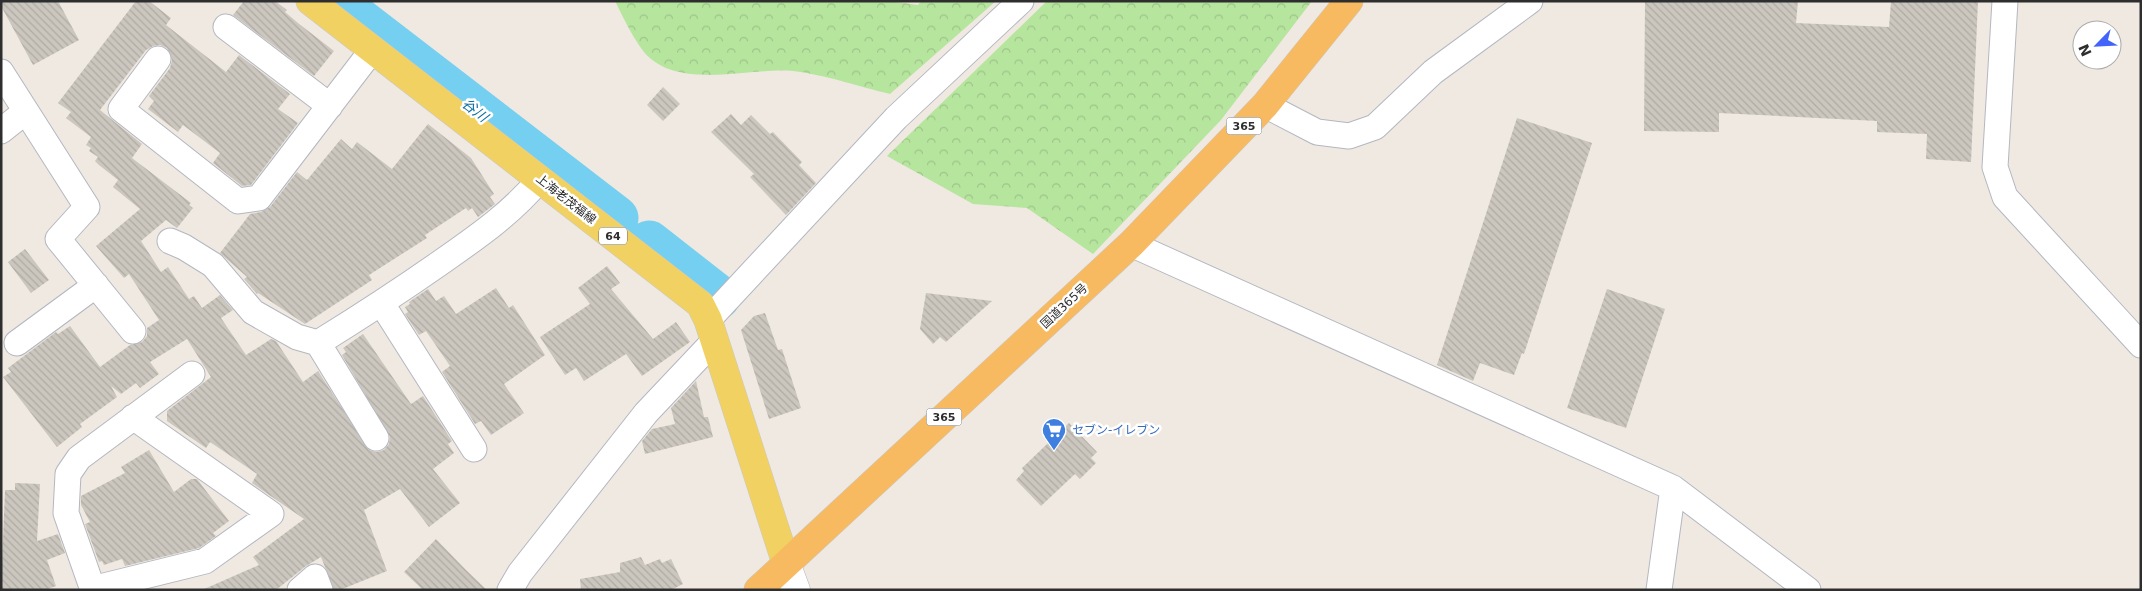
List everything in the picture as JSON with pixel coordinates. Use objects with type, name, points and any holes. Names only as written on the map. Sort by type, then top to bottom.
[{"type":"highway","name":"国道365号","points":[[758,590],[1131,244],[1265,105],[1348,1]]},
{"type":"main road","name":"上海老茂福線","points":[[310,1],[700,304],[711,331],[786,563]]},
{"type":"main road","points":[[786,563],[796,590]]},
{"type":"street","points":[[510,590],[520,573],[711,331],[896,118],[1021,1]]},
{"type":"street","points":[[1265,105],[1317,132],[1349,136],[1374,128],[1433,72],[1530,1]]},
{"type":"street","points":[[2005,1],[1995,167],[2005,197],[2141,345]]},
{"type":"street","points":[[226,27],[330,106]]},
{"type":"street","points":[[158,59],[121,109],[238,202],[259,198],[373,50]]},
{"type":"street","points":[[1,72],[87,207],[58,239],[133,331]]},
{"type":"street","points":[[1,131],[25,112]]},
{"type":"street","points":[[318,343],[382,304],[490,228],[526,196],[540,178]]},
{"type":"street","points":[[170,241],[184,247],[213,265],[253,312],[297,337],[318,343],[376,438]]},
{"type":"street","points":[[1131,244],[1673,488],[1808,590]]},
{"type":"street","points":[[17,343],[96,285]]},
{"type":"street","points":[[382,304],[474,449]]},
{"type":"street","points":[[133,417],[272,514],[205,561],[92,589],[66,513],[68,474],[79,458],[133,417],[192,374]]},
{"type":"street","points":[[1659,590],[1673,488]]},
{"type":"street","points":[[300,590],[315,577],[320,590]]},
{"type":"green space","points":[[615,1],[889,1],[918,5],[921,1],[996,1],[890,94],[793,71],[712,75],[691,74],[672,70],[655,62],[641,48]]},
{"type":"green space","points":[[1047,1],[1312,1],[1221,120],[1093,254],[1027,208],[973,204],[887,156]]},
{"type":"building","points":[[1,1],[58,1],[79,40],[33,65],[1,6]]},
{"type":"building","points":[[136,1],[149,1],[171,18],[166,25],[226,72],[239,55],[290,94],[278,109],[298,123],[251,185],[242,186],[213,163],[220,153],[183,125],[178,132],[148,109],[154,101],[149,96],[170,68],[172,60],[167,48],[160,45],[146,50],[100,110],[142,144],[132,158],[191,203],[189,205],[193,208],[177,228],[166,220],[141,241],[161,272],[168,267],[189,299],[194,296],[202,308],[220,295],[233,310],[221,318],[246,355],[271,339],[276,341],[303,382],[318,371],[369,450],[377,452],[384,450],[389,444],[390,437],[342,355],[346,352],[343,348],[363,334],[411,404],[423,396],[452,441],[448,444],[454,453],[433,469],[460,503],[429,527],[400,489],[364,510],[387,571],[340,590],[334,590],[321,557],[306,566],[276,590],[202,590],[259,565],[253,557],[304,519],[252,483],[257,474],[210,442],[206,448],[167,421],[167,411],[211,377],[187,339],[150,362],[159,374],[140,388],[136,383],[121,394],[111,386],[117,397],[80,424],[82,427],[57,447],[3,377],[11,372],[8,368],[56,332],[58,334],[70,326],[100,367],[130,345],[142,342],[147,336],[147,328],[159,320],[129,274],[124,278],[96,246],[140,209],[113,187],[118,180],[95,161],[98,157],[89,151],[91,148],[86,145],[91,137],[66,118],[71,112],[58,103]]},
{"type":"building","points":[[244,1],[275,1],[287,10],[285,12],[334,51],[314,76],[233,15]]},
{"type":"building","points":[[1645,1],[1798,1],[1796,23],[1889,27],[1891,1],[1978,1],[1971,162],[1926,159],[1927,134],[1877,132],[1877,121],[1719,113],[1719,132],[1644,131]]},
{"type":"building","points":[[663,87],[680,104],[663,121],[647,105]]},
{"type":"building","points":[[731,114],[741,125],[751,115],[770,134],[773,132],[802,162],[799,165],[816,183],[786,215],[750,177],[754,174],[711,132]]},
{"type":"building","points":[[1517,118],[1592,143],[1524,354],[1522,353],[1514,375],[1480,363],[1473,381],[1437,365]]},
{"type":"building","points":[[428,124],[471,158],[494,194],[490,197],[495,204],[478,217],[472,208],[468,211],[466,208],[425,235],[427,238],[369,275],[372,280],[305,324],[257,294],[244,279],[247,277],[220,253],[250,214],[261,212],[270,207],[297,172],[307,180],[341,139],[352,149],[357,142],[392,169]]},
{"type":"building","points":[[25,249],[49,280],[31,293],[8,262]]},
{"type":"building","points":[[607,266],[620,283],[611,289],[653,339],[676,322],[690,342],[642,376],[626,354],[584,381],[576,368],[565,375],[540,337],[590,304],[578,288]]},
{"type":"building","points":[[496,288],[509,308],[513,305],[545,355],[504,384],[524,413],[491,435],[481,421],[475,424],[442,372],[450,366],[426,331],[419,335],[405,314],[408,312],[405,307],[428,289],[436,301],[444,296],[456,314]]},
{"type":"building","points":[[1607,289],[1665,309],[1626,428],[1567,408]]},
{"type":"building","points":[[926,293],[992,301],[946,342],[940,337],[933,344],[920,329]]},
{"type":"building","points":[[765,313],[778,350],[782,349],[801,408],[769,419],[741,330],[754,316]]},
{"type":"building","points":[[696,381],[704,417],[708,417],[713,437],[645,454],[642,441],[652,429],[675,424],[671,408]]},
{"type":"building","points":[[1069,423],[1097,452],[1091,458],[1096,463],[1080,479],[1075,474],[1041,506],[1016,480],[1024,471],[1022,468]]},
{"type":"building","points":[[149,450],[174,492],[191,479],[197,479],[229,521],[213,533],[216,536],[199,548],[125,566],[122,559],[104,565],[102,561],[99,562],[85,524],[90,522],[81,505],[81,496],[125,473],[121,467]]},
{"type":"building","points":[[15,483],[40,484],[37,541],[58,534],[65,553],[47,560],[56,586],[45,590],[1,590],[5,490],[15,490]]},
{"type":"building","points":[[436,539],[487,590],[423,590],[404,572]]},
{"type":"building","points":[[641,557],[645,565],[660,559],[662,563],[671,559],[683,584],[671,590],[581,590],[580,579],[620,572],[620,563]]},
{"type":"waterway","name":"谷川","points":[[334,1],[616,218]]},
{"type":"waterway","name":"谷川","points":[[649,243],[718,297]]},
{"type":"place","name":"セブン-イレブン","points":[[1054,451]]}]
